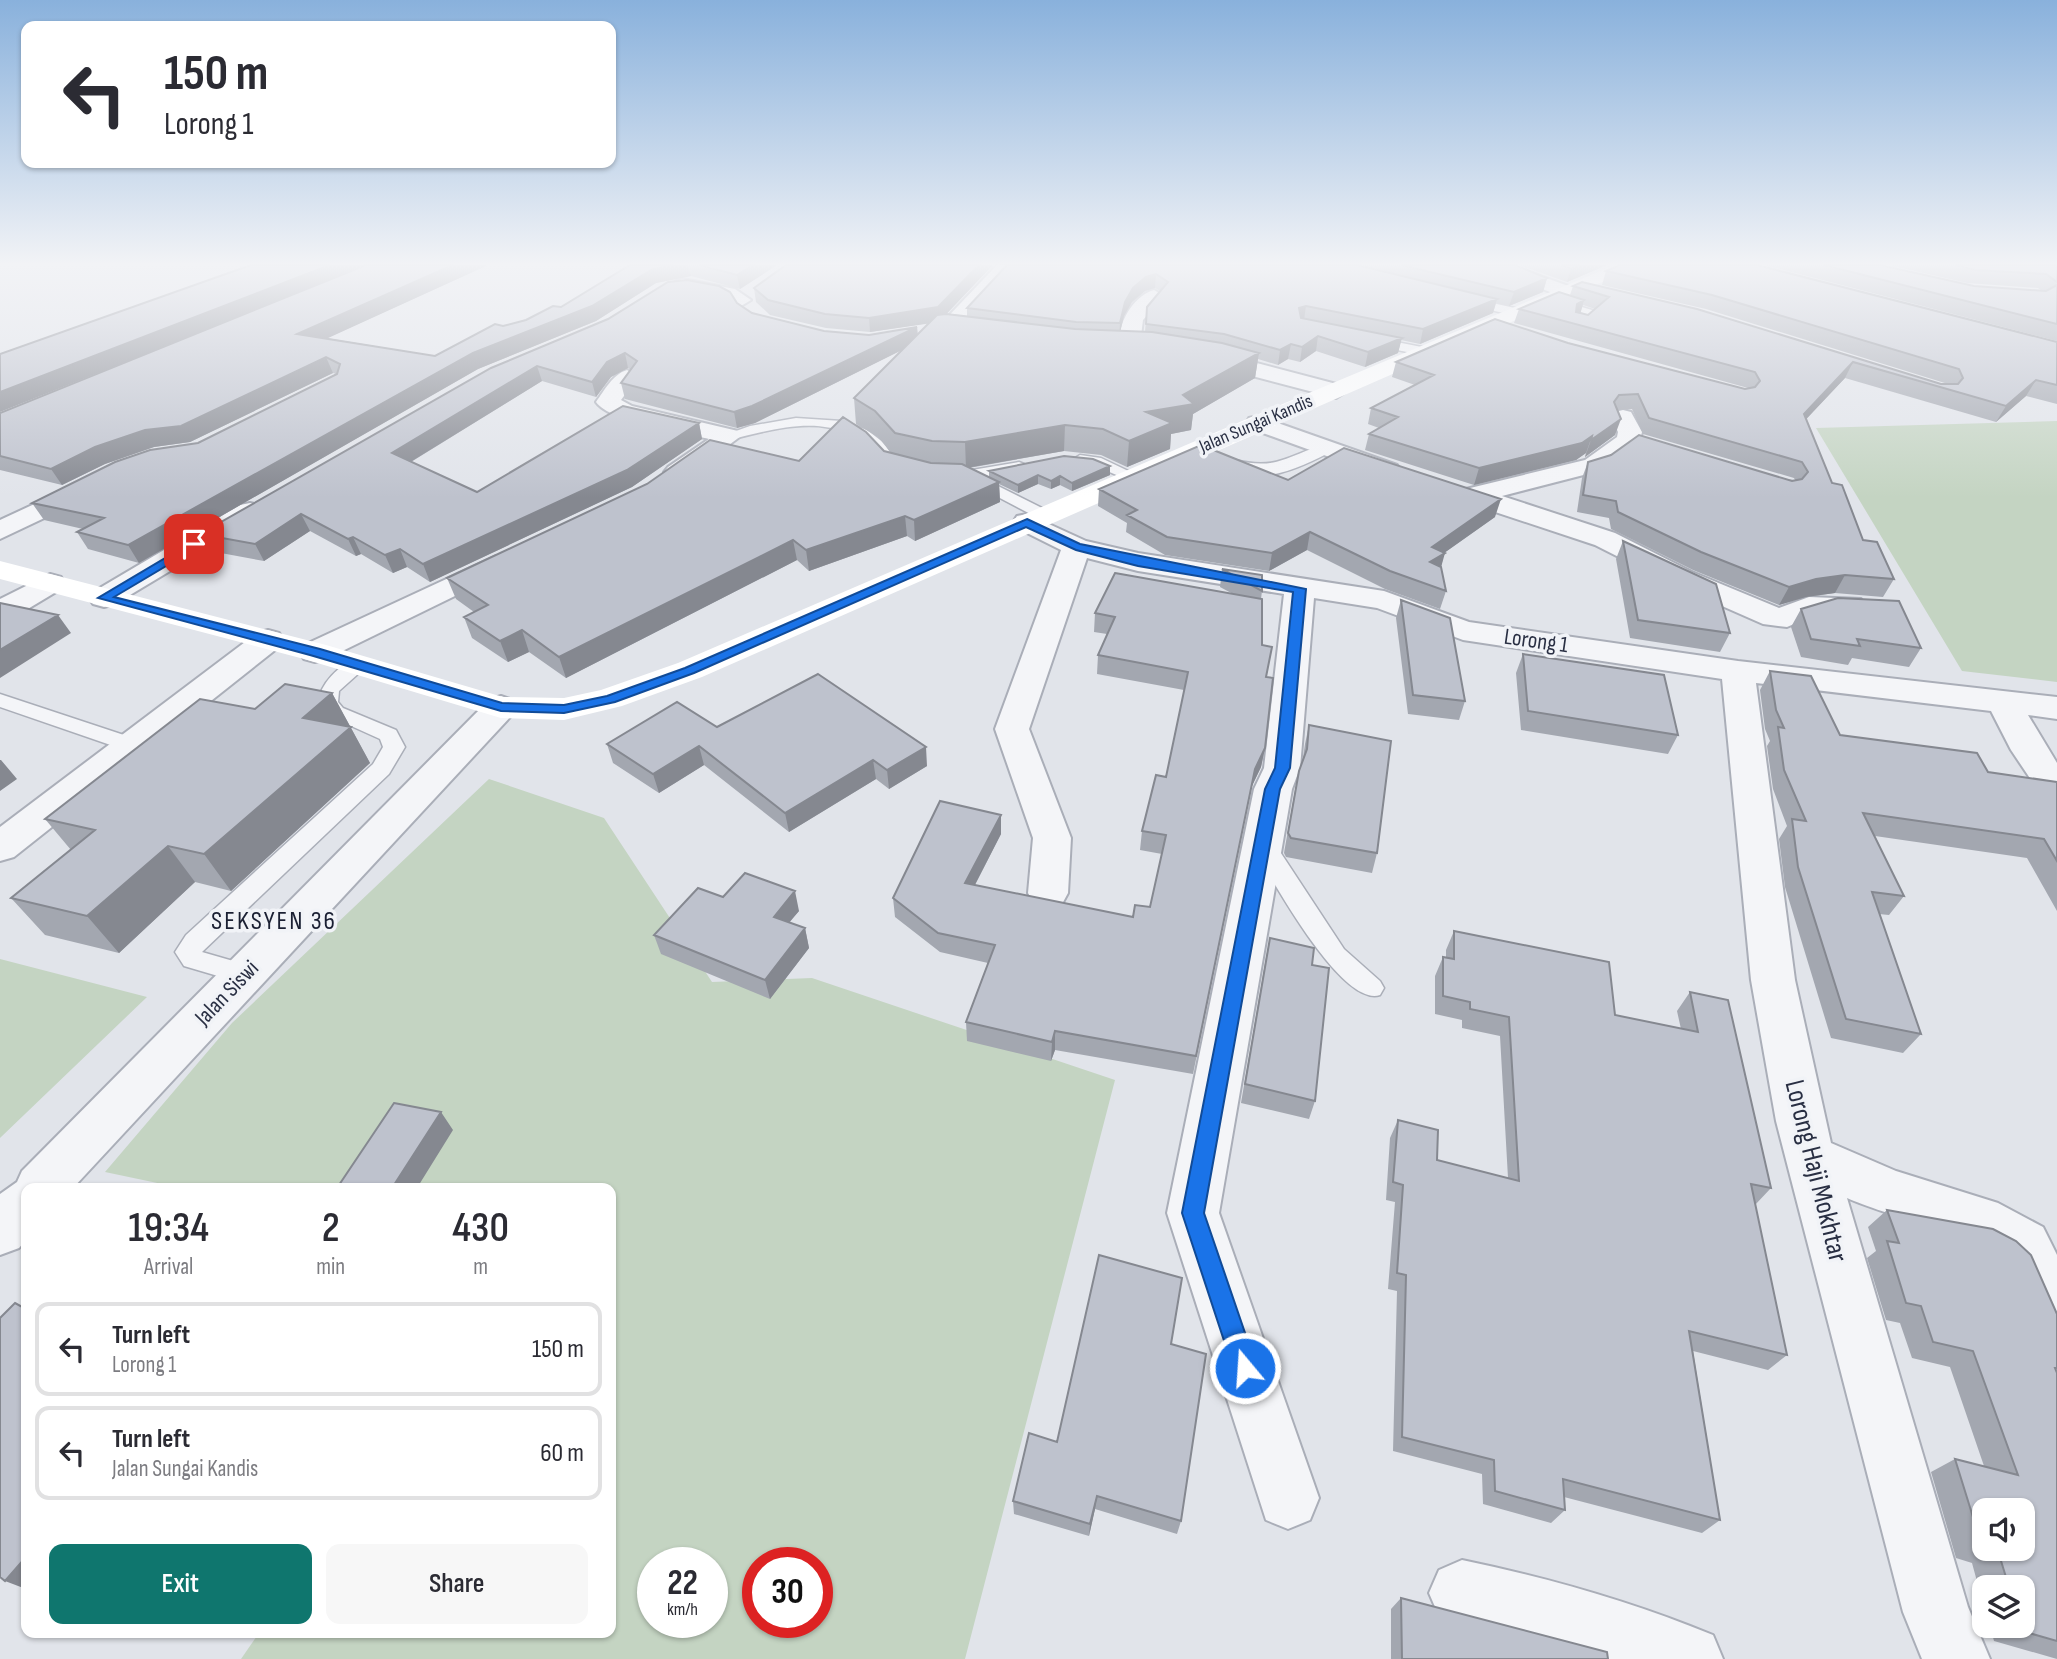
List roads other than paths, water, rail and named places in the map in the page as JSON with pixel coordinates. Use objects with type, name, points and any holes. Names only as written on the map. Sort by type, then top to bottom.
[{"type":"street","points":[[1132,342],[1132,347]]},
{"type":"street","name":"Jalan Sungai Kandis","points":[[0,570],[315,652],[501,707],[564,709],[610,699],[690,670],[1450,342]]},
{"type":"street","points":[[1186,354],[1222,359],[1336,391]]},
{"type":"street","points":[[627,377],[608,402],[624,411],[720,431],[729,436],[654,487]]},
{"type":"street","points":[[1258,423],[1415,479]]},
{"type":"street","points":[[1634,435],[1594,465],[1461,492],[1605,539],[1682,578],[1774,617],[1787,618],[1809,606],[1834,603],[1881,609]]},
{"type":"street","points":[[0,531],[109,475]]},
{"type":"street","points":[[104,598],[270,499]]},
{"type":"street","name":"Lorong 1","points":[[1036,519],[1076,547],[1138,562],[1384,600],[1463,631],[1738,671],[2057,708]]},
{"type":"street","points":[[1048,893],[1052,838],[1012,729],[1076,547]]},
{"type":"street","points":[[315,652],[516,555]]},
{"type":"street","points":[[0,612],[50,583]]},
{"type":"street","points":[[1288,1498],[1193,1213],[1273,789],[1282,768],[1300,589]]},
{"type":"street","points":[[0,847],[268,640]]},
{"type":"street","name":"Lorong Haji Mokhtar","points":[[1738,671],[1773,980],[1810,1158],[1936,1612],[1956,1659]]},
{"type":"street","points":[[2003,701],[2029,751],[2057,790]]},
{"type":"street","name":"Jalan Siswi","points":[[45,1183],[501,707]]},
{"type":"street","points":[[1810,1158],[1891,1193],[1979,1220],[2041,1246],[2057,1313]]},
{"type":"street","points":[[0,1230],[21,1208]]},
{"type":"street","points":[[1462,1593],[1554,1612],[1689,1659]]},
{"type":"lane","points":[[1380,342],[1427,352]]},
{"type":"lane","points":[[729,436],[782,423],[834,424],[860,430],[883,446],[891,465],[922,472]]},
{"type":"lane","points":[[1195,450],[1248,470],[1266,471],[1295,465],[1327,448]]},
{"type":"lane","points":[[1064,458],[1096,461],[1133,477]]},
{"type":"lane","points":[[1036,519],[961,476],[1041,463]]},
{"type":"lane","points":[[245,974],[193,959],[188,952],[195,942],[381,769],[394,747],[389,735],[336,712],[328,703],[329,689],[358,665]]},
{"type":"lane","points":[[0,701],[132,745]]},
{"type":"lane","points":[[1263,844],[1335,956],[1371,988]]},
{"type":"district","name":"SEKSYEN 36","points":[[274,921]]}]
